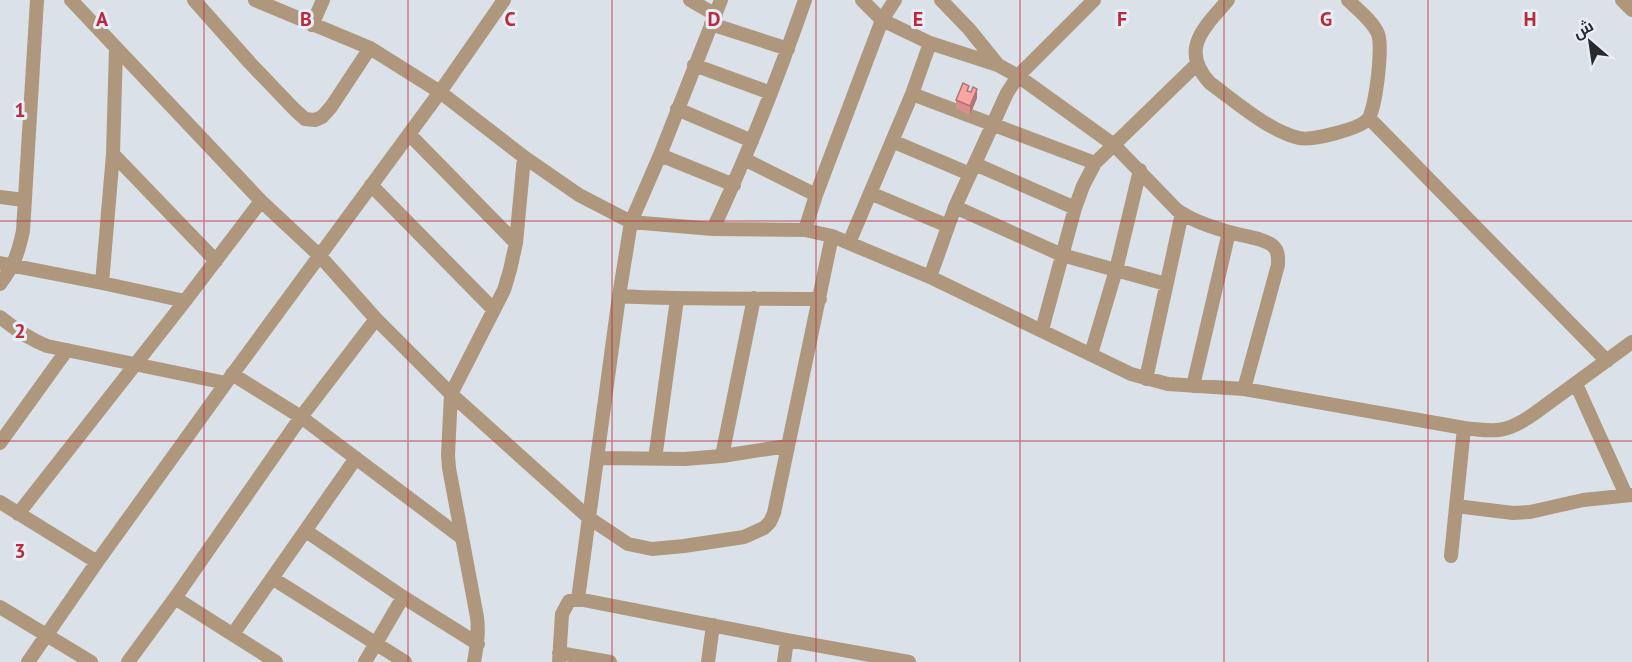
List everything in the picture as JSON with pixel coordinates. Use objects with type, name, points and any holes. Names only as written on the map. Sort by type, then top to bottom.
[{"type":"street","points":[[0,284],[6,264],[19,249],[23,231],[37,0]]},
{"type":"street","points":[[71,0],[261,201],[320,256],[376,319],[451,394],[589,518],[628,544],[652,549],[744,537],[755,533],[770,522],[774,513],[832,236]]},
{"type":"street","points":[[194,0],[295,111],[306,118],[315,120],[327,112],[370,48]]},
{"type":"street","points":[[255,0],[370,48],[440,92],[524,157],[579,195],[631,222],[713,229],[805,230],[832,236],[930,277],[1131,374],[1146,379],[1168,384],[1244,390],[1464,428],[1506,430],[1521,423],[1632,342]]},
{"type":"street","points":[[312,25],[324,0]]},
{"type":"street","points":[[28,662],[97,562],[440,92],[504,0]]},
{"type":"street","points":[[690,0],[714,19],[788,49]]},
{"type":"street","points":[[578,599],[631,222],[721,0]]},
{"type":"street","points":[[713,229],[752,141],[805,0]]},
{"type":"street","points":[[862,0],[882,20],[930,43],[998,65],[1018,76],[1114,145],[1186,217],[1266,242],[1275,248],[1278,265],[1244,390]]},
{"type":"street","points":[[805,230],[882,20],[895,0]]},
{"type":"street","points":[[941,0],[969,29],[998,65]]},
{"type":"street","points":[[1228,0],[1201,31],[1197,42],[1197,64],[1210,83],[1275,129],[1302,139],[1343,132],[1369,118],[1376,94],[1381,46],[1378,33],[1371,23],[1347,0]]},
{"type":"street","points":[[1622,0],[1632,10]]},
{"type":"street","points":[[930,277],[948,226],[1006,93],[1018,76],[1089,2]]},
{"type":"street","points":[[849,243],[912,94],[930,43]]},
{"type":"street","points":[[102,283],[113,154],[116,48]]},
{"type":"street","points":[[1042,330],[1075,208],[1095,163],[1197,64]]},
{"type":"street","points":[[694,65],[771,93]]},
{"type":"street","points":[[912,94],[1095,163]]},
{"type":"street","points":[[677,109],[752,141]]},
{"type":"street","points":[[1369,118],[1607,361]]},
{"type":"street","points":[[409,134],[516,243]]},
{"type":"street","points":[[892,141],[1075,208]]},
{"type":"street","points":[[113,154],[216,261]]},
{"type":"street","points":[[660,155],[734,185]]},
{"type":"street","points":[[474,662],[478,644],[477,617],[449,468],[451,394],[504,290],[516,243],[524,157]]},
{"type":"street","points":[[744,159],[816,195]]},
{"type":"street","points":[[1091,354],[1116,270],[1140,170]]},
{"type":"street","points":[[371,186],[494,310]]},
{"type":"street","points":[[870,193],[948,226]]},
{"type":"street","points":[[0,197],[24,200]]},
{"type":"street","points":[[18,514],[261,201]]},
{"type":"street","points":[[956,207],[1062,255],[1166,284]]},
{"type":"street","points":[[1146,379],[1182,213]]},
{"type":"street","points":[[1193,386],[1229,232]]},
{"type":"street","points":[[6,264],[185,301]]},
{"type":"street","points":[[620,296],[676,299],[820,299]]},
{"type":"street","points":[[722,456],[754,298]]},
{"type":"street","points":[[655,459],[676,299]]},
{"type":"street","points":[[0,317],[18,332],[47,346],[135,364],[229,379],[301,417],[462,538]]},
{"type":"street","points":[[128,662],[301,417],[376,319]]},
{"type":"street","points":[[0,443],[67,350]]},
{"type":"street","points":[[1456,506],[1521,513],[1583,500],[1629,495],[1576,384]]},
{"type":"street","points":[[1451,556],[1464,428]]},
{"type":"street","points":[[598,458],[655,459],[722,456],[787,446]]},
{"type":"street","points":[[233,634],[356,458]]},
{"type":"street","points":[[0,502],[97,562]]},
{"type":"street","points":[[306,531],[403,597],[478,644]]},
{"type":"street","points":[[272,578],[405,662]]},
{"type":"street","points":[[365,662],[403,597]]},
{"type":"street","points":[[175,598],[276,662]]},
{"type":"street","points":[[610,662],[559,658],[562,614],[567,604],[578,599],[908,662]]},
{"type":"street","points":[[0,607],[90,662]]},
{"type":"street","points":[[708,662],[712,625]]},
{"type":"street","points":[[784,662],[787,640]]},
{"type":"building","points":[[963,83],[969,86],[967,91],[971,92],[973,87],[977,89],[970,106],[956,100]]}]
